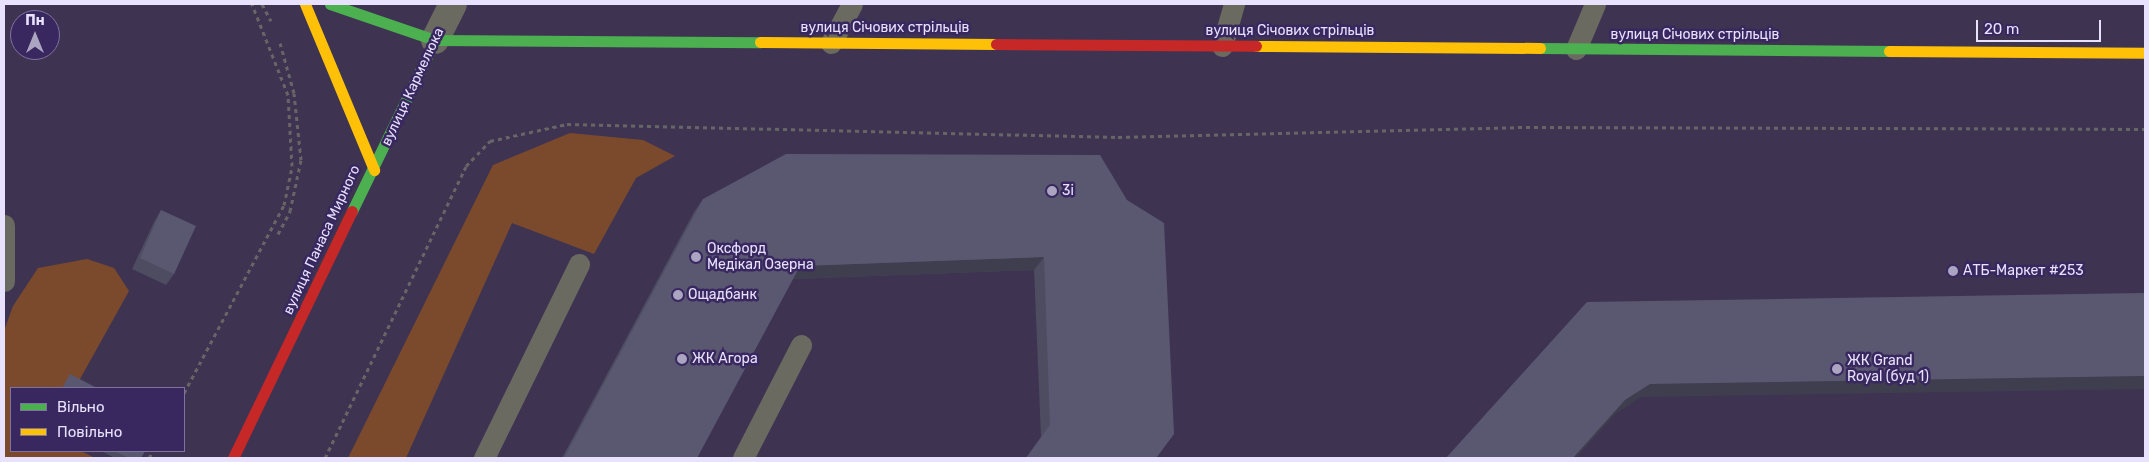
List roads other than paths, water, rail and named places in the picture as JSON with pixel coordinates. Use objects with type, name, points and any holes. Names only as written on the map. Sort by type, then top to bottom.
[{"type":"street","name":"вулиця Панаса Мирного","points":[[233,458],[374,170],[305,4]]},
{"type":"street","name":"вулиця Січових стрільців","points":[[330,4],[435,40],[2145,53]]},
{"type":"street","name":"вулиця Кармелюка","points":[[374,170],[452,4]]},
{"type":"lane","points":[[830,43],[852,4]]},
{"type":"lane","points":[[1222,46],[1234,4]]},
{"type":"lane","points":[[1576,49],[1596,4]]},
{"type":"lane","points":[[4,225],[4,281]]},
{"type":"lane","points":[[484,458],[579,264]]},
{"type":"lane","points":[[743,458],[801,345]]},
{"type":"place","name":"3і","points":[[1052,191]]},
{"type":"place","name":"Оксфорд Медікал Озерна","points":[[696,257]]},
{"type":"place","name":"АТБ-Маркет #253","points":[[1953,271]]},
{"type":"place","name":"Ощадбанк","points":[[678,295]]},
{"type":"place","name":"ЖК Агора","points":[[682,359]]},
{"type":"place","name":"ЖК Grand Royal (буд 1)","points":[[1837,369]]}]
